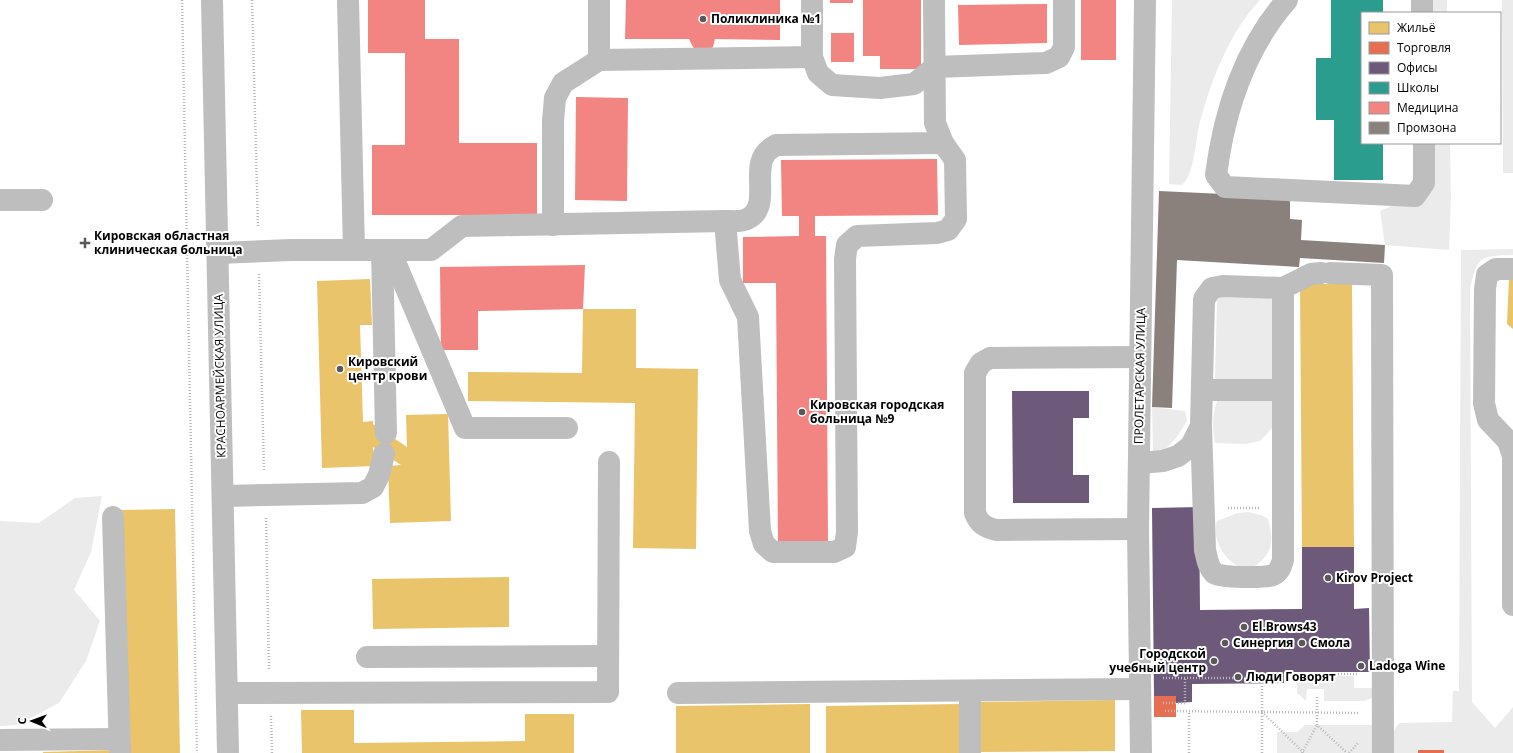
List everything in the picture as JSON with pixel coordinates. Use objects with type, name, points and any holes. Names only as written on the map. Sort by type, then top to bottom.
[{"type":"street","name":"КРАСНОАРМЕЙСКАЯ УЛИЦА","points":[[212,0],[228,753]]},
{"type":"street","points":[[348,0],[354,250]]},
{"type":"street","points":[[599,0],[599,60]]},
{"type":"street","points":[[812,0],[812,57],[818,73],[832,85],[880,88],[914,84],[935,67],[1046,63],[1059,57],[1064,47],[1064,0]]},
{"type":"street","points":[[726,221],[730,280],[748,317],[760,531],[764,544],[773,552],[834,552],[845,547],[847,532],[845,267],[847,245],[857,236],[937,234],[948,230],[956,219],[955,160],[943,143],[935,123],[934,0]]},
{"type":"street","name":"ПРОЛЕТАРСКАЯ УЛИЦА","points":[[1141,753],[1138,529],[1145,0]]},
{"type":"street","points":[[1287,0],[1263,32],[1251,54],[1228,111],[1219,147],[1216,175],[1225,186],[1415,196],[1424,183],[1424,144]]},
{"type":"street","points":[[1422,0],[1422,12]]},
{"type":"street","points":[[553,225],[553,120],[555,98],[563,83],[599,60],[812,57]]},
{"type":"street","points":[[218,253],[431,250],[462,226],[726,221],[747,219],[755,212],[760,200],[761,167],[765,153],[776,145],[943,143]]},
{"type":"street","points":[[0,200],[42,200]]},
{"type":"street","points":[[386,250],[465,428],[567,428]]},
{"type":"street","points":[[223,496],[362,493],[373,488],[378,475],[385,444],[386,250]]},
{"type":"street","points":[[1513,269],[1496,269],[1487,275],[1485,289],[1484,403],[1488,420],[1508,441],[1513,456],[1513,605]]},
{"type":"street","points":[[1283,288],[1283,508],[1281,569],[1273,575],[1220,576],[1213,572],[1209,565],[1206,550],[1201,426],[1204,299],[1212,288],[1223,286],[1283,288],[1311,274],[1326,273],[1382,275],[1383,753]]},
{"type":"street","points":[[1138,529],[996,530],[986,527],[979,522],[975,513],[975,373],[981,363],[990,358],[1140,357]]},
{"type":"street","points":[[1202,390],[1283,390]]},
{"type":"street","points":[[1140,463],[1162,461],[1178,456],[1191,446],[1201,426]]},
{"type":"street","points":[[227,693],[608,692],[609,462]]},
{"type":"street","points":[[0,740],[119,746],[113,517]]},
{"type":"street","points":[[367,657],[608,656]]},
{"type":"street","points":[[678,693],[1140,689]]},
{"type":"street","points":[[970,691],[970,753]]},
{"type":"path","points":[[182,0],[197,753]]},
{"type":"path","points":[[252,0],[272,753]]},
{"type":"path","points":[[1204,508],[1283,508]]},
{"type":"path","points":[[1287,674],[1384,674]]},
{"type":"path","points":[[1159,678],[1280,678]]},
{"type":"path","points":[[1163,703],[1186,703],[1185,678]]},
{"type":"path","points":[[1262,683],[1262,753]]},
{"type":"path","points":[[1262,712],[1303,753],[1317,725],[1317,697]]},
{"type":"path","points":[[1163,711],[1384,713]]},
{"type":"path","points":[[1189,711],[1189,753]]},
{"type":"path","points":[[1317,725],[1348,753],[1359,742]]},
{"type":"shaded area","points":[[1172,0],[1260,0],[1249,13],[1231,40],[1217,71],[1201,118],[1193,163],[1187,179],[1182,185],[1169,184]]},
{"type":"shaded area","points":[[1422,0],[1447,0],[1447,12],[1422,12]]},
{"type":"shaded area","points":[[1502,0],[1513,0],[1513,173],[1503,173]]},
{"type":"shaded area","points":[[1424,144],[1450,144],[1451,199],[1449,250],[1385,245],[1380,211],[1415,196]]},
{"type":"shaded area","points":[[1513,249],[1513,255],[1487,257],[1478,263],[1470,288],[1472,702],[1495,728],[1513,707],[1513,753],[1394,753],[1394,732],[1400,723],[1452,722],[1453,691],[1459,691],[1461,250]]},
{"type":"shaded area","points":[[1221,296],[1268,296],[1272,299],[1274,379],[1272,384],[1217,384],[1215,378],[1217,300]]},
{"type":"shaded area","points":[[1219,396],[1274,398],[1274,426],[1260,441],[1245,444],[1215,443],[1213,419]]},
{"type":"shaded area","points":[[1152,407],[1185,411],[1187,421],[1176,438],[1158,457],[1153,452]]},
{"type":"shaded area","points":[[102,496],[91,552],[74,590],[100,621],[86,661],[59,703],[17,725],[0,726],[0,521],[39,523],[75,498]]},
{"type":"shaded area","points":[[1248,512],[1261,515],[1268,519],[1271,534],[1270,547],[1265,558],[1253,567],[1245,567],[1234,564],[1220,548],[1216,534],[1217,521],[1238,513]]},
{"type":"shaded area","points":[[1297,676],[1354,676],[1354,688],[1377,688],[1375,697],[1364,701],[1324,701],[1324,689],[1307,689],[1306,701],[1297,693]]},
{"type":"shaded area","points":[[1305,725],[1371,725],[1376,728],[1378,753],[1277,753],[1277,732],[1297,732]]},
{"type":"building: Жильё","points":[[1509,278],[1513,278],[1513,329],[1507,324]]},
{"type":"building: Жильё","name":"Кировский центр крови","points":[[370,279],[372,325],[360,325],[363,422],[373,421],[373,424],[407,447],[406,415],[448,414],[451,521],[390,523],[388,466],[401,465],[373,447],[374,466],[322,468],[317,281]]},
{"type":"building: Жильё","points":[[1300,284],[1352,284],[1354,547],[1302,547]]},
{"type":"building: Жильё","points":[[583,309],[636,309],[636,368],[698,369],[696,549],[633,548],[635,403],[468,401],[468,372],[582,373]]},
{"type":"building: Жильё","points":[[175,509],[180,753],[126,753],[121,510]]},
{"type":"building: Жильё","points":[[509,577],[509,627],[373,629],[372,579]]},
{"type":"building: Жильё","points":[[1115,700],[1115,751],[979,752],[978,702]]},
{"type":"building: Жильё","points":[[810,704],[810,753],[676,753],[676,706]]},
{"type":"building: Жильё","points":[[960,704],[960,753],[826,753],[826,706]]},
{"type":"building: Жильё","points":[[301,710],[354,710],[354,743],[525,741],[525,714],[574,714],[574,753],[302,753]]},
{"type":"building: Жильё","points":[[115,750],[115,753],[43,753],[43,752]]},
{"type":"building: Торговля","points":[[1154,696],[1176,696],[1176,717],[1154,717]]},
{"type":"building: Торговля","points":[[1418,750],[1444,750],[1444,753],[1418,753]]},
{"type":"building: Офисы","points":[[1012,391],[1089,391],[1089,418],[1073,418],[1073,475],[1089,475],[1089,503],[1013,503]]},
{"type":"building: Офисы","name":"Kirov Project","points":[[1199,507],[1200,610],[1302,609],[1302,547],[1354,547],[1354,609],[1369,608],[1370,672],[1284,672],[1284,683],[1192,684],[1192,702],[1176,703],[1176,696],[1154,696],[1152,508]]},
{"type":"building: Школы","points":[[1331,0],[1383,0],[1383,12],[1361,12],[1361,144],[1383,144],[1383,180],[1334,180],[1334,120],[1316,120],[1316,58],[1331,58]]},
{"type":"building: Медицина","points":[[368,0],[425,0],[425,39],[459,39],[459,143],[537,143],[537,215],[372,215],[372,145],[405,145],[405,53],[368,53]]},
{"type":"building: Медицина","name":"Поликлиника №1","points":[[626,0],[780,0],[780,40],[715,39],[713,47],[705,52],[697,51],[689,39],[625,39]]},
{"type":"building: Медицина","points":[[830,0],[853,0],[853,3],[830,3]]},
{"type":"building: Медицина","points":[[863,0],[921,0],[921,69],[880,69],[880,56],[863,56]]},
{"type":"building: Медицина","points":[[1081,0],[1116,0],[1116,60],[1081,60]]},
{"type":"building: Медицина","points":[[1047,4],[1047,43],[959,45],[958,5]]},
{"type":"building: Медицина","points":[[831,33],[854,33],[854,62],[831,62]]},
{"type":"building: Медицина","points":[[576,97],[628,98],[627,201],[575,200]]},
{"type":"building: Медицина","name":"Кировская городская больница №9","points":[[937,159],[938,215],[815,216],[815,236],[826,236],[828,542],[778,542],[776,283],[743,283],[743,237],[799,236],[799,216],[782,216],[781,160]]},
{"type":"building: Медицина","points":[[585,265],[583,309],[478,311],[478,350],[441,350],[440,267]]},
{"type":"building: Промзона","points":[[1159,191],[1290,197],[1290,219],[1302,220],[1301,240],[1385,245],[1384,263],[1300,258],[1299,267],[1177,260],[1172,408],[1152,407]]},
{"type":"place","name":"Поликлиника №1","points":[[703,19]]},
{"type":"place","name":"Кировская областная клиническая больница","points":[[85,243]]},
{"type":"place","name":"Кировский центр крови","points":[[340,369]]},
{"type":"place","name":"Кировская городская больница №9","points":[[802,412]]},
{"type":"place","name":"Kirov Project","points":[[1328,578]]},
{"type":"place","name":"El.Brows43","points":[[1244,627]]},
{"type":"place","name":"Синергия","points":[[1225,643]]},
{"type":"place","name":"Смола","points":[[1302,643]]},
{"type":"place","name":"Городской учебный центр","points":[[1214,661]]},
{"type":"place","name":"Ladoga Wine","points":[[1361,666]]},
{"type":"place","name":"Люди Говорят","points":[[1238,677]]}]
